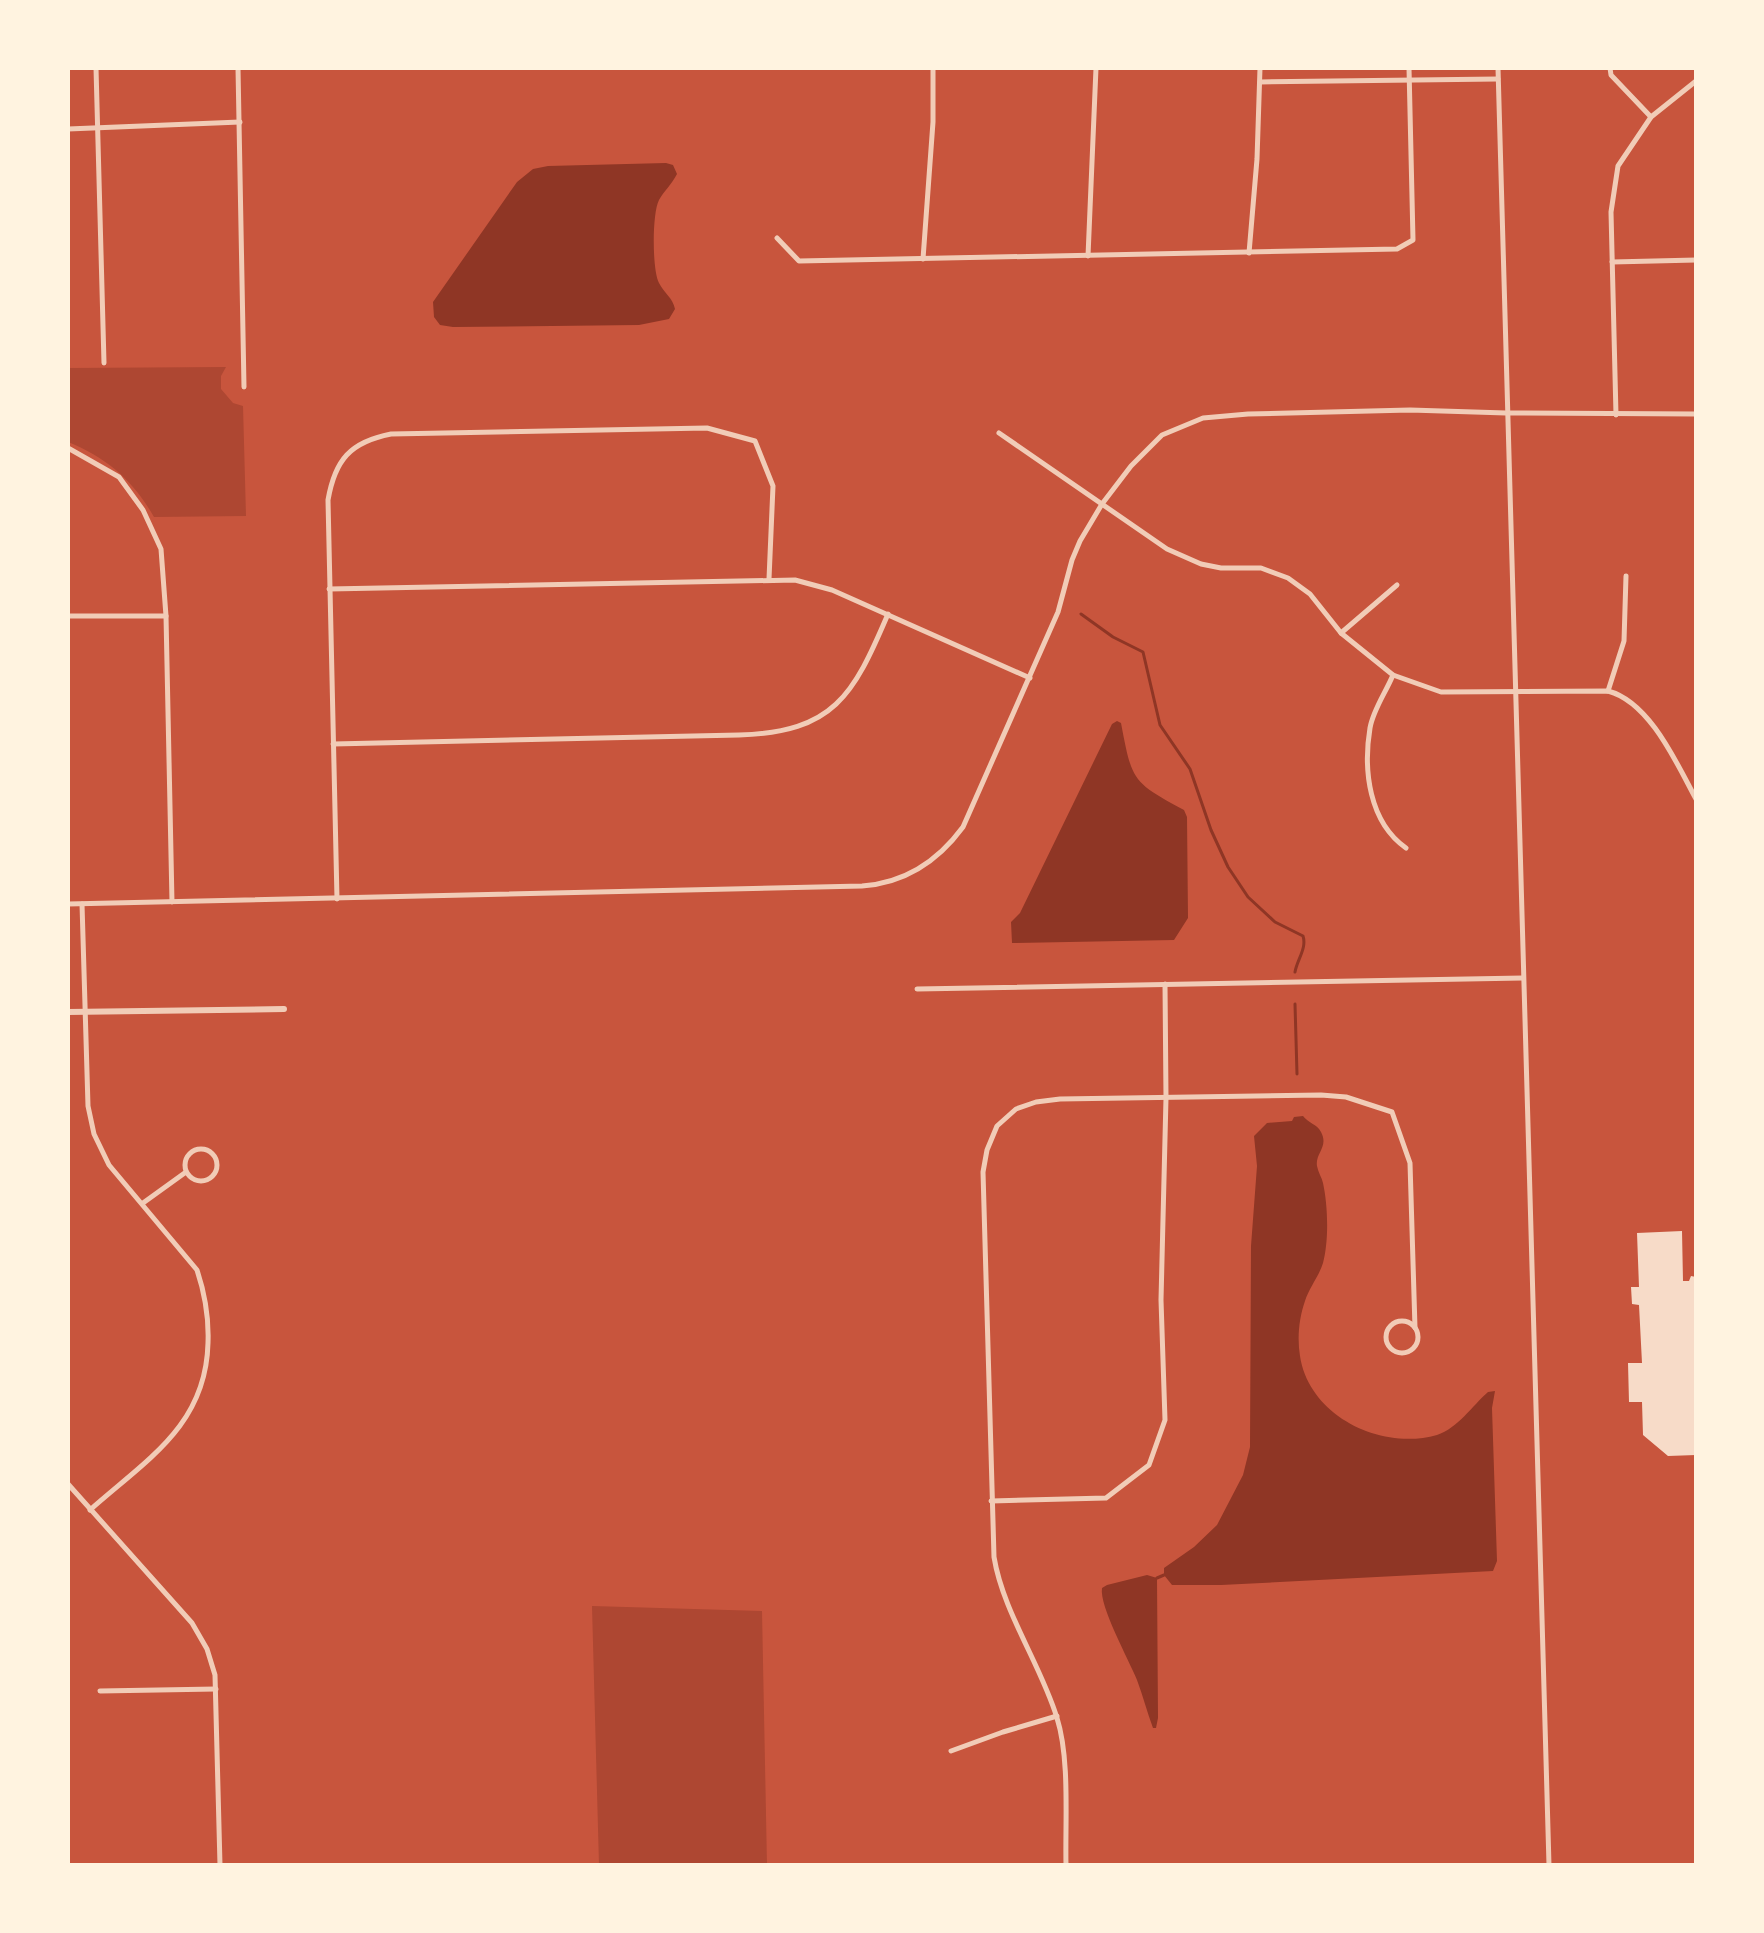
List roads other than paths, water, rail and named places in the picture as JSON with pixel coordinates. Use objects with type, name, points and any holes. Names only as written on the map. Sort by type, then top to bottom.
[{"type":"street","points":[[96,68],[104,363]]},
{"type":"street","points":[[238,68],[244,387]]},
{"type":"street","points":[[923,259],[933,122],[933,68]]},
{"type":"street","points":[[1088,256],[1096,68]]},
{"type":"street","points":[[1249,253],[1256,186],[1260,68]]},
{"type":"street","points":[[777,238],[799,261],[1397,249],[1413,240],[1409,68]]},
{"type":"street","points":[[1498,68],[1549,1865]]},
{"type":"street","points":[[1610,68],[1611,75],[1651,117]]},
{"type":"street","points":[[1260,82],[1498,79]]},
{"type":"street","points":[[1616,415],[1611,212],[1618,166],[1651,117],[1696,81]]},
{"type":"street","points":[[68,129],[240,122]]},
{"type":"street","points":[[1612,262],[1696,260]]},
{"type":"street","points":[[68,904],[862,886],[892,881],[934,859],[963,827],[1058,612],[1076,549],[1102,504],[1131,466],[1162,435],[1203,418],[1410,410],[1696,414]]},
{"type":"street","points":[[337,899],[328,500],[332,478],[344,456],[368,438],[391,434],[707,428],[755,441],[773,486],[769,579]]},
{"type":"street","points":[[999,433],[1167,549],[1201,564],[1221,568],[1261,568],[1288,578],[1310,594],[1341,633],[1393,675],[1441,692],[1608,691],[1618,694],[1639,709],[1669,750],[1696,799]]},
{"type":"street","points":[[68,448],[119,477],[143,510],[161,549],[166,616],[172,902]]},
{"type":"street","points":[[1608,691],[1624,641],[1626,576]]},
{"type":"street","points":[[329,589],[795,580],[818,585],[888,614],[1030,678]]},
{"type":"street","points":[[1341,633],[1397,585]]},
{"type":"street","points":[[333,744],[739,735],[786,731],[817,718],[849,692],[861,674],[888,614]]},
{"type":"street","points":[[68,616],[166,616]]},
{"type":"street","points":[[1393,675],[1371,725],[1367,771],[1375,806],[1392,838],[1406,848]]},
{"type":"street","points":[[82,904],[88,1106],[94,1134],[109,1165],[197,1270],[207,1310],[206,1372],[199,1398],[181,1427],[90,1510]]},
{"type":"street","points":[[917,989],[1523,978]]},
{"type":"street","points":[[991,1501],[1106,1498],[1149,1465],[1165,1420],[1161,1300],[1166,1098],[1165,984]]},
{"type":"street","points":[[68,1012],[284,1009]]},
{"type":"street","points":[[1066,1865],[1063,1740],[1057,1716],[994,1557],[983,1172],[987,1150],[997,1126],[1016,1109],[1060,1099],[1321,1095],[1346,1097],[1392,1112],[1410,1163],[1416,1343],[1409,1351],[1398,1353],[1389,1347],[1386,1337],[1393,1324],[1402,1321],[1415,1328]]},
{"type":"street","points":[[206,1150],[216,1158],[216,1171],[208,1180],[196,1181],[186,1172],[186,1160],[194,1151],[206,1150]]},
{"type":"street","points":[[143,1203],[186,1172]]},
{"type":"street","points":[[68,1484],[192,1623],[212,1663],[216,1689],[220,1865]]},
{"type":"street","points":[[100,1691],[216,1689]]},
{"type":"street","points":[[951,1751],[1057,1716]]},
{"type":"waterway","points":[[1081,614],[1113,637],[1143,652],[1160,725],[1190,769],[1211,830],[1228,867],[1248,897],[1275,922],[1303,936],[1303,950],[1295,972]]},
{"type":"waterway","points":[[1295,1004],[1297,1074]]},
{"type":"waterway","points":[[1157,1578],[1164,1575]]}]
